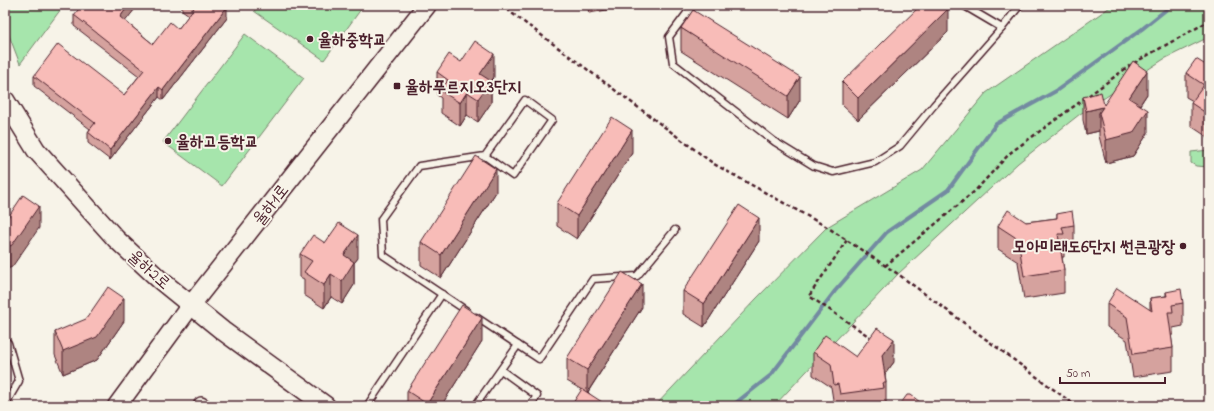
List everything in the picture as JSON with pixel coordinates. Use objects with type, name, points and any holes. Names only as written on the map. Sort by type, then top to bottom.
[{"type":"street","name":"율하1로","points":[[117,406],[191,305],[427,5]]},
{"type":"street","name":"율하2로","points":[[5,100],[36,150],[116,239],[223,331],[326,406]]},
{"type":"street","points":[[200,406],[201,404],[204,406]]},
{"type":"lane","points":[[693,5],[669,36],[673,63],[775,142],[814,166],[833,172],[875,162],[900,146],[1020,5]]},
{"type":"lane","points":[[963,5],[1002,28]]},
{"type":"lane","points":[[485,156],[525,100],[552,120],[512,176],[485,156],[419,166],[381,219],[383,255],[539,359],[593,280],[637,276],[675,230]]},
{"type":"lane","points":[[367,406],[442,294]]},
{"type":"lane","points":[[5,340],[8,343],[19,381],[5,405]]},
{"type":"lane","points":[[475,406],[518,345]]},
{"type":"lane","points":[[500,370],[537,396],[530,406]]},
{"type":"path","points":[[501,5],[714,164],[828,227],[860,248],[1076,406]]},
{"type":"path","points":[[885,266],[975,191],[1010,153],[1132,64],[1209,21]]},
{"type":"path","points":[[847,240],[809,296],[870,337]]},
{"type":"green space","points":[[5,5],[64,5],[20,64],[5,25]]},
{"type":"green space","name":"율하중학교","points":[[259,5],[364,5],[324,60],[254,11]]},
{"type":"green space","points":[[1113,5],[1209,5],[1209,37],[1164,59],[1080,114],[1018,163],[898,274],[774,406],[655,406],[756,299],[827,227],[922,170],[986,93]]},
{"type":"green space","points":[[245,34],[304,78],[222,186],[163,142]]},
{"type":"green space","points":[[1209,150],[1209,167],[1196,166],[1191,163],[1191,152]]},
{"type":"building","points":[[82,5],[129,5],[120,17],[153,44],[170,22],[178,29],[194,8],[190,5],[224,5],[227,7],[163,90],[159,87],[110,150],[88,132],[95,123],[34,76],[58,44],[124,95],[144,70],[74,15]]},
{"type":"building","points":[[921,5],[944,5],[948,9],[858,98],[842,82]]},
{"type":"building","points":[[693,10],[800,77],[788,96],[681,28]]},
{"type":"building","points":[[475,41],[494,54],[480,74],[491,81],[478,99],[467,92],[460,103],[441,91],[448,80],[437,72],[449,54],[461,62]]},
{"type":"building","points":[[1196,59],[1209,67],[1209,115],[1191,103],[1204,85],[1186,73]]},
{"type":"building","points":[[1133,61],[1147,71],[1129,98],[1148,110],[1133,133],[1106,140],[1099,113],[1103,107],[1086,111],[1083,97],[1101,92],[1104,105]]},
{"type":"building","points":[[612,117],[632,130],[577,216],[557,203]]},
{"type":"building","points":[[476,156],[496,169],[441,255],[421,242]]},
{"type":"building","points":[[23,195],[39,206],[12,245],[5,248],[5,222]]},
{"type":"building","points":[[739,205],[759,218],[704,304],[683,291]]},
{"type":"building","points":[[1008,210],[1026,222],[1057,218],[1057,214],[1072,211],[1074,225],[1062,227],[1064,234],[1058,234],[1064,270],[1024,276],[1018,239],[998,226]]},
{"type":"building","points":[[339,223],[358,235],[344,255],[354,262],[342,281],[331,274],[324,285],[304,272],[312,261],[300,254],[313,235],[325,243]]},
{"type":"building","points":[[622,272],[642,284],[587,370],[567,358]]},
{"type":"building","points":[[108,287],[124,298],[97,337],[63,351],[55,332],[86,319]]},
{"type":"building","points":[[1117,288],[1152,311],[1150,298],[1167,296],[1166,292],[1181,289],[1183,303],[1172,305],[1173,312],[1168,312],[1173,348],[1133,354],[1127,317],[1107,304]]},
{"type":"building","points":[[462,305],[482,318],[427,404],[407,391]]},
{"type":"building","points":[[877,328],[894,339],[882,355],[886,383],[883,383],[884,388],[840,394],[838,384],[834,385],[831,364],[813,352],[825,335],[856,357]]},
{"type":"building","points":[[582,389],[602,402],[600,406],[571,406]]},
{"type":"building","points":[[907,395],[911,395],[925,406],[899,406]]},
{"type":"waterway","points":[[732,406],[771,375],[835,291],[887,232],[948,190],[996,124],[1056,91],[1142,29],[1172,5]]},
{"type":"place","name":"율하중학교","points":[[310,39]]},
{"type":"place","name":"율하푸르지오3단지","points":[[397,86]]},
{"type":"place","name":"율하고등학교","points":[[168,141]]},
{"type":"place","name":"모아미래도6단지 썬큰광장","points":[[1183,246]]}]
